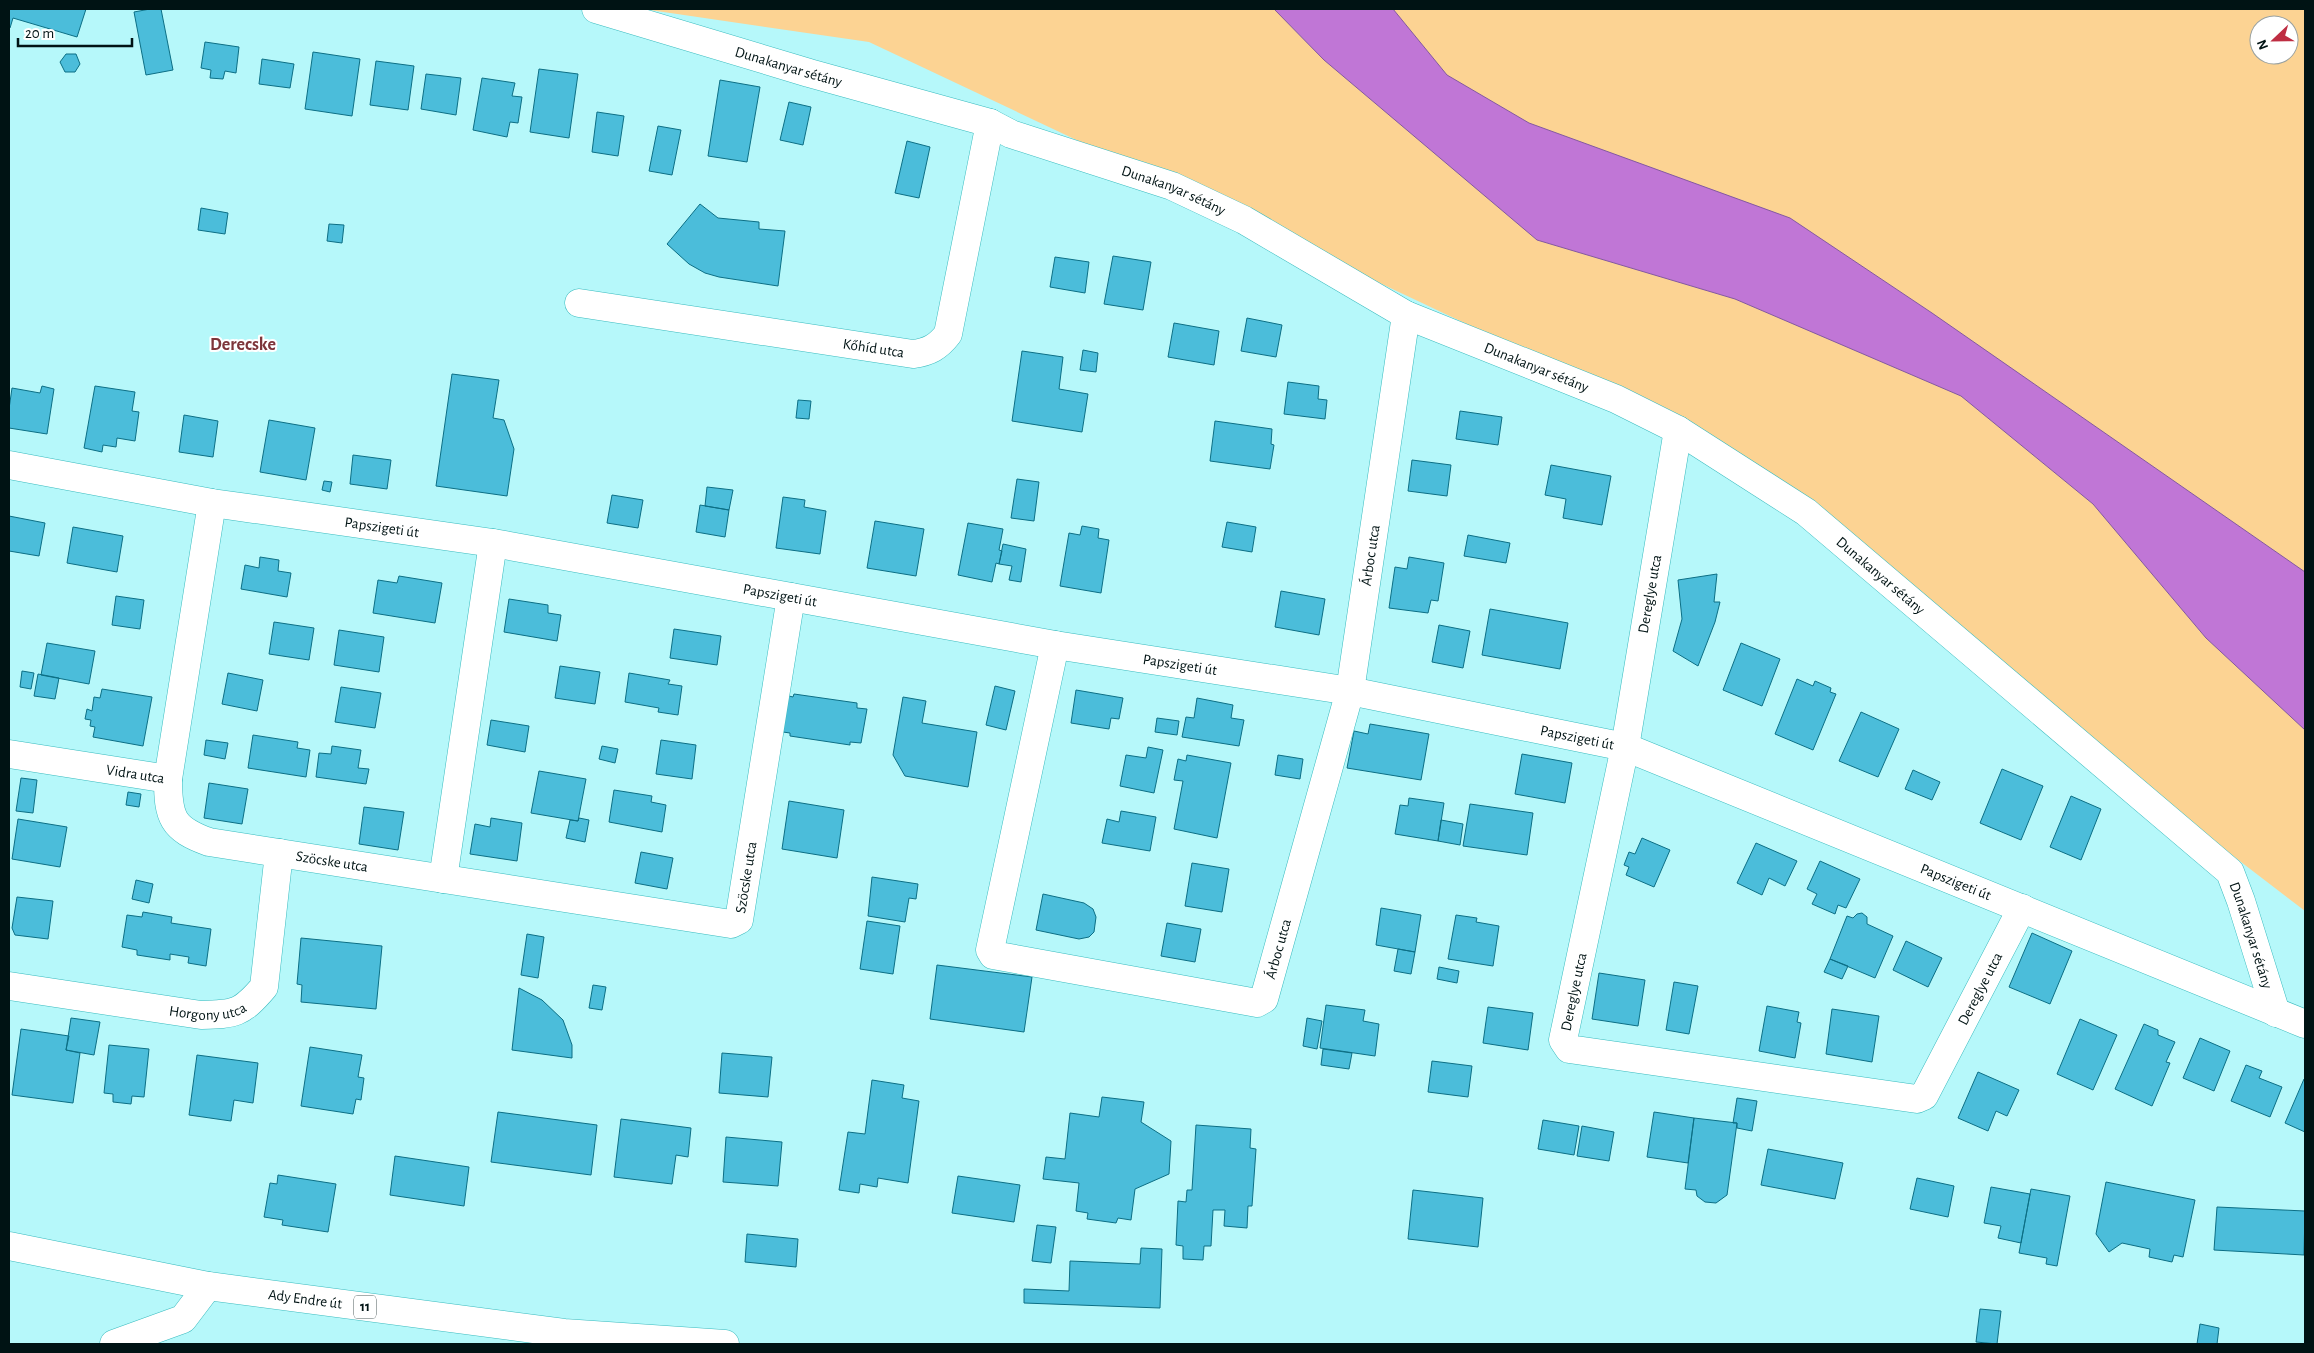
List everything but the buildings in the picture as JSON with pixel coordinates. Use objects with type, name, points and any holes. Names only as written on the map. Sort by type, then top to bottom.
[{"type":"street","name":"Dunakanyar sétány","points":[[596,9],[809,73],[990,123],[1011,134],[1172,186],[1244,220],[1406,315],[1616,399],[1678,430],[1806,512],[2230,872],[2276,1013]]},
{"type":"street","name":"Kőhíd utca","points":[[579,302],[913,354],[932,350],[948,334],[990,123]]},
{"type":"street","name":"Árboc utca","points":[[1055,645],[990,950],[993,955],[1257,1003],[1264,999],[1350,691],[1406,315]]},
{"type":"street","name":"Dereglye utca","points":[[1678,430],[1625,747],[1563,1040],[1569,1049],[1917,1099],[1924,1096],[2022,908]]},
{"type":"street","name":"Papszigeti út","points":[[9,465],[212,502],[493,543],[1055,645],[1350,691],[1625,747],[2305,1024]]},
{"type":"street","points":[[168,779],[212,502]]},
{"type":"street","points":[[443,878],[493,543]]},
{"type":"street","name":"Szöcske utca","points":[[279,853],[731,924],[739,920],[791,597]]},
{"type":"street","name":"Vidra utca","points":[[9,754],[168,779],[168,807],[175,821],[185,832],[209,842],[279,853]]},
{"type":"street","name":"Horgony utca","points":[[9,986],[201,1014],[230,1014],[250,1003],[264,986],[279,853]]},
{"type":"street","name":"Ady Endre út","points":[[9,1246],[208,1286],[564,1339],[725,1344]]},
{"type":"street","points":[[114,1344],[183,1319],[208,1286]]},
{"type":"shaded area","points":[[643,9],[1274,9],[1324,60],[1537,240],[1735,299],[1961,396],[2093,504],[2206,638],[2305,730],[2305,911],[1655,413],[869,42]]},
{"type":"shaded area","points":[[1274,9],[1393,9],[1447,75],[1529,123],[1790,218],[1932,313],[2305,572],[2305,730],[2206,638],[2093,504],[1961,396],[1735,299],[1537,240],[1324,60]]},
{"type":"shaded area","points":[[1393,9],[2305,9],[2305,572],[1932,313],[1790,218],[1529,123],[1447,75]]},
{"type":"district","name":"Derecske","points":[[243,345]]}]
